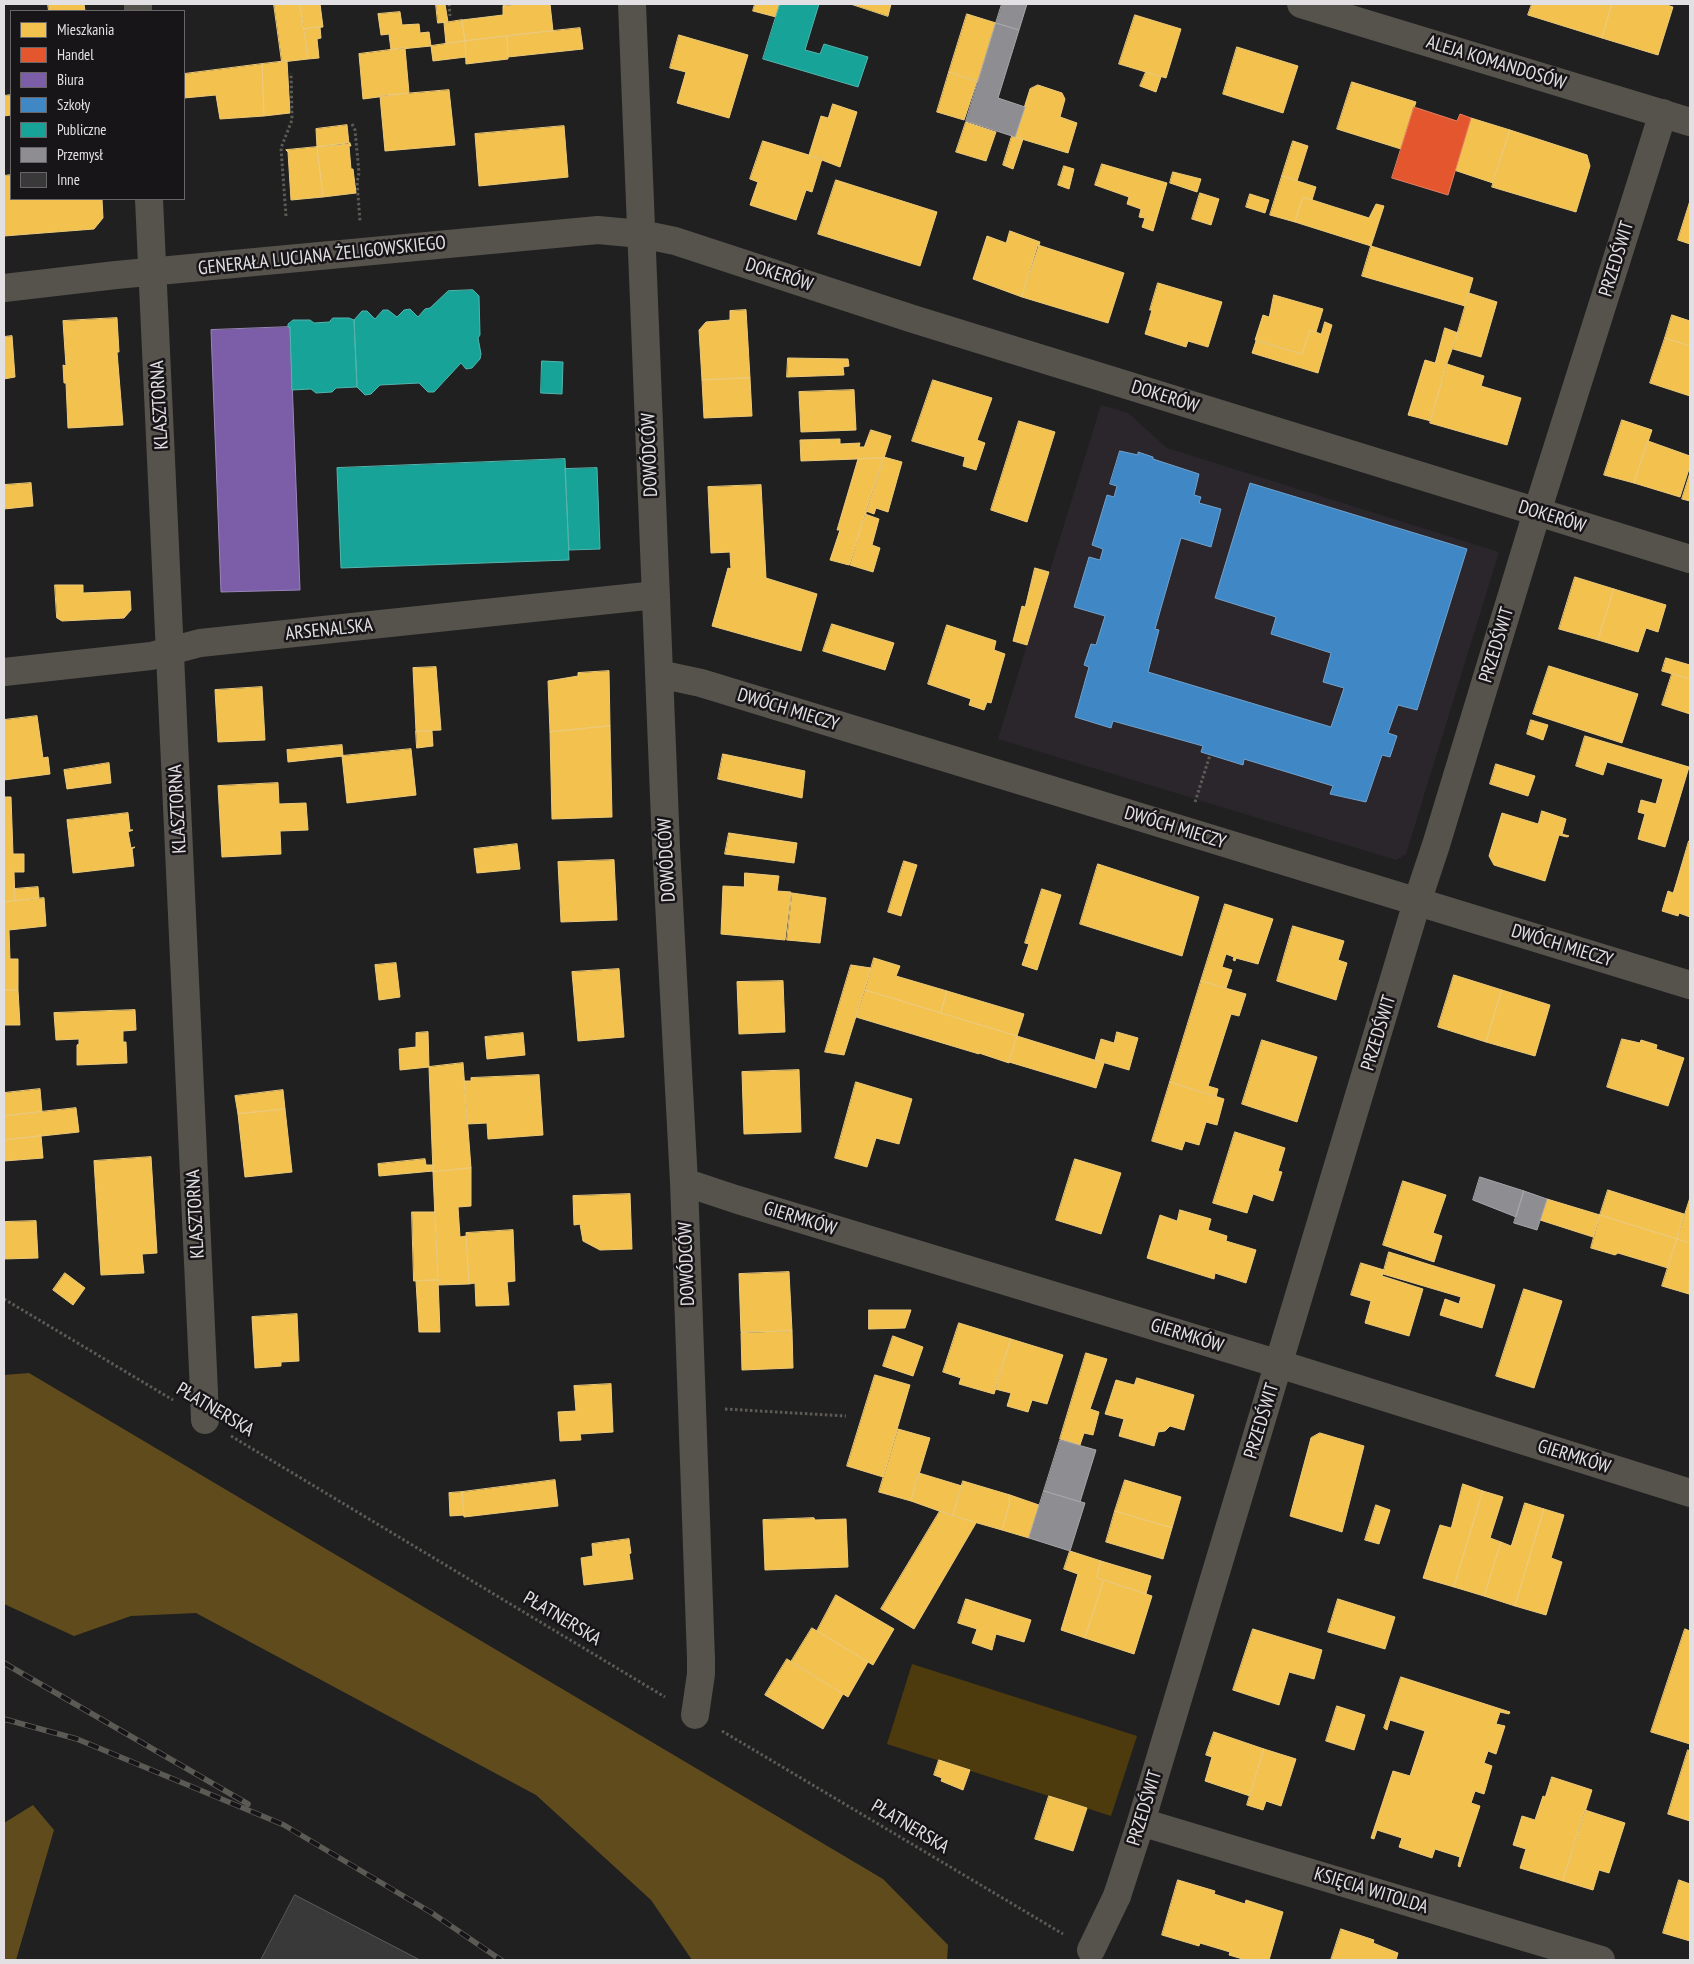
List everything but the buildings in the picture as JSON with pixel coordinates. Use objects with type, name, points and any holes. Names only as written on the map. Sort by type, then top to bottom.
[{"type":"street","name":"DOWÓDCÓW","points":[[632,4],[666,846],[684,1182],[701,1659],[701,1674],[694,1715]]},
{"type":"street","name":"ALEJA KOMANDOSÓW","points":[[1301,4],[1690,122]]},
{"type":"street","name":"PRZEDŚWIT","points":[[1091,1950],[1117,1896],[1141,1822],[1417,902],[1537,512],[1663,114]]},
{"type":"street","name":"KLASZTORNA","points":[[149,200],[154,272],[205,1420]]},
{"type":"street","name":"GENERAŁA LUCJANA ŻELIGOWSKIEGO","points":[[4,288],[598,230],[641,234]]},
{"type":"street","name":"DOKERÓW","points":[[641,234],[675,241],[913,320],[1690,559]]},
{"type":"street","name":"ARSENALSKA","points":[[4,672],[151,656],[200,643],[656,595]]},
{"type":"street","name":"DWÓCH MIECZY","points":[[659,674],[701,683],[1690,985]]},
{"type":"street","name":"GIERMKÓW","points":[[684,1182],[754,1205],[1279,1364],[1690,1493]]},
{"type":"street","name":"KSIĘCIA WITOLDA","points":[[1141,1822],[1601,1960]]},
{"type":"path","points":[[449,4],[450,16]]},
{"type":"path","points":[[286,216],[281,148],[292,120],[291,73]]},
{"type":"path","points":[[352,124],[355,130],[359,173],[357,182],[360,226]]},
{"type":"path","points":[[1194,807],[1210,755]]},
{"type":"path","name":"PŁATNERSKA","points":[[4,1299],[694,1715],[1091,1950]]},
{"type":"path","points":[[719,1409],[846,1416]]},
{"type":"shaded area","points":[[1101,405],[1128,413],[1167,448],[1499,552],[1406,854],[1396,860],[998,739]]},
{"type":"shaded area","points":[[29,1373],[883,1879],[948,1945],[947,1960],[692,1960],[651,1900],[536,1795],[196,1613],[131,1616],[74,1636],[4,1604],[4,1375]]},
{"type":"shaded area","points":[[912,1664],[1137,1736],[1111,1816],[887,1744]]},
{"type":"shaded area","points":[[33,1805],[54,1830],[16,1960],[4,1960],[4,1823]]},
{"type":"railway","points":[[4,1663],[248,1804]]},
{"type":"railway","points":[[4,1719],[77,1739],[284,1825],[432,1913],[501,1960]]}]
